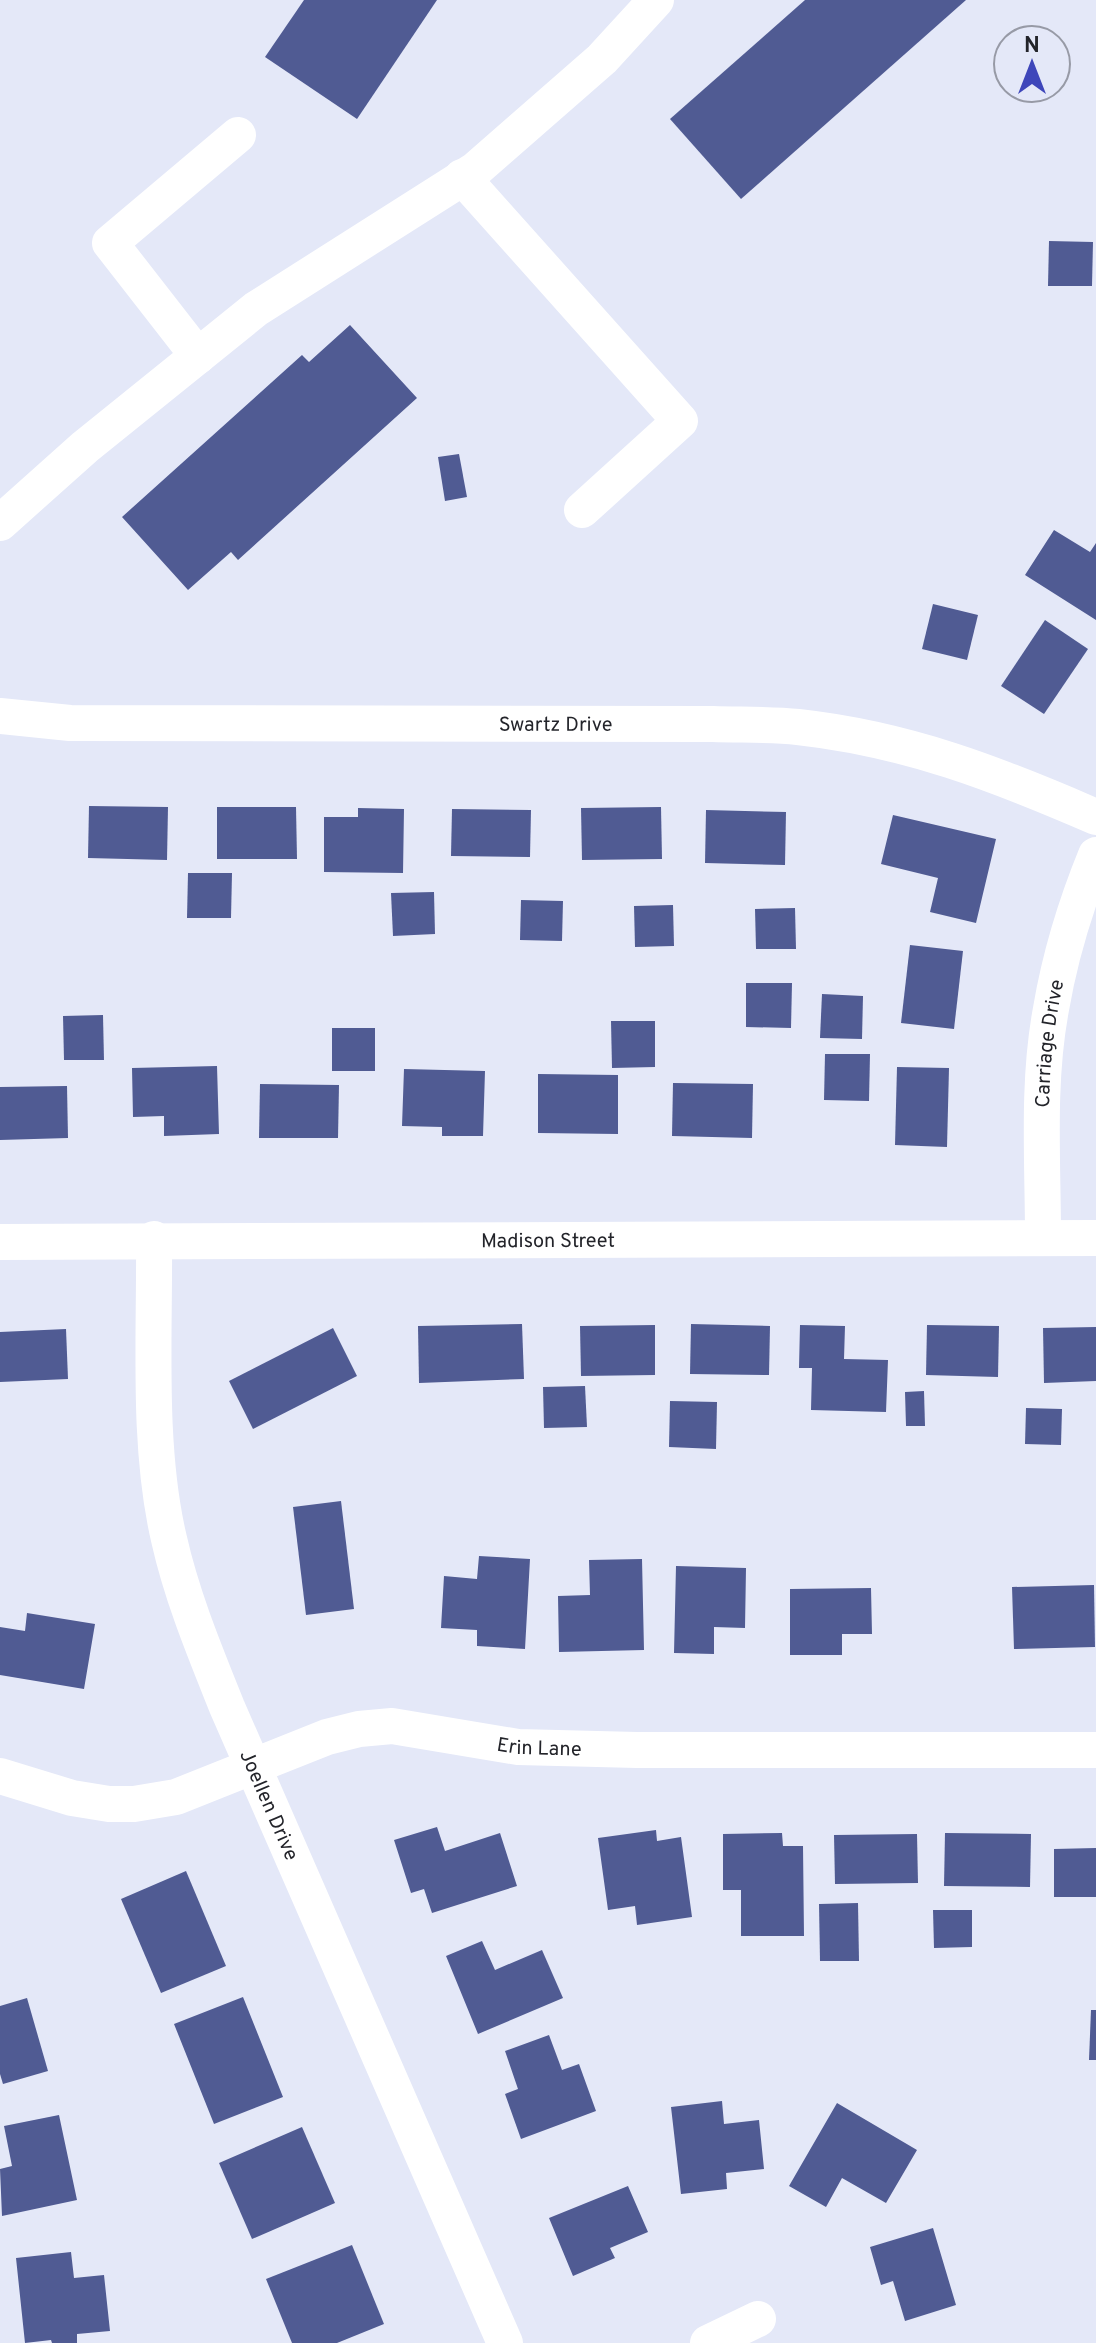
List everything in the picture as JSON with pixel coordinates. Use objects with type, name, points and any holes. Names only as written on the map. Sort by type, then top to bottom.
[{"type":"street","points":[[0,523],[85,447],[256,309],[462,177],[523,130],[602,59],[656,0]]},
{"type":"street","points":[[198,356],[110,243],[238,135]]},
{"type":"street","points":[[462,177],[680,421],[582,510]]},
{"type":"street","name":"Swartz Drive","points":[[0,716],[70,723],[797,726],[882,740],[942,755],[1096,817]]},
{"type":"street","name":"Carriage Drive","points":[[1043,1237],[1042,1107],[1050,1011],[1068,934],[1096,855]]},
{"type":"street","name":"Madison Street","points":[[0,1242],[154,1239],[1096,1238]]},
{"type":"street","name":"Joellen Drive","points":[[154,1239],[159,1484],[169,1539],[193,1623],[505,2343]]},
{"type":"street","name":"Erin Lane","points":[[0,1776],[72,1798],[109,1804],[134,1804],[176,1797],[327,1737],[359,1729],[392,1726],[518,1747],[1096,1750]]},
{"type":"street","points":[[708,2343],[758,2319]]},
{"type":"building","points":[[304,0],[437,0],[357,119],[265,57]]},
{"type":"building","points":[[805,0],[966,0],[741,199],[670,119]]},
{"type":"building","points":[[1049,241],[1093,242],[1092,286],[1048,286]]},
{"type":"building","points":[[350,325],[417,398],[238,560],[231,552],[188,590],[122,517],[302,355],[309,362]]},
{"type":"building","points":[[459,454],[467,497],[445,501],[438,457]]},
{"type":"building","points":[[1054,530],[1090,552],[1096,543],[1096,620],[1025,575]]},
{"type":"building","points":[[933,604],[978,615],[967,660],[922,649]]},
{"type":"building","points":[[1045,620],[1088,649],[1044,714],[1001,686]]},
{"type":"building","points":[[89,806],[168,807],[167,860],[88,858]]},
{"type":"building","points":[[217,807],[296,807],[297,859],[217,859]]},
{"type":"building","points":[[661,807],[662,859],[582,860],[581,808]]},
{"type":"building","points":[[358,808],[404,809],[403,873],[324,872],[324,817],[358,817]]},
{"type":"building","points":[[452,809],[531,810],[530,857],[451,856]]},
{"type":"building","points":[[706,810],[786,812],[785,865],[705,863]]},
{"type":"building","points":[[893,815],[996,839],[976,923],[930,912],[938,878],[881,864]]},
{"type":"building","points":[[188,873],[232,873],[231,918],[187,918]]},
{"type":"building","points":[[434,892],[435,934],[393,936],[391,893]]},
{"type":"building","points":[[521,900],[563,901],[562,941],[520,940]]},
{"type":"building","points":[[673,905],[674,946],[635,947],[634,906]]},
{"type":"building","points":[[795,908],[796,949],[756,949],[755,909]]},
{"type":"building","points":[[910,945],[963,951],[954,1029],[901,1023]]},
{"type":"building","points":[[746,983],[792,983],[791,1028],[746,1027]]},
{"type":"building","points":[[822,994],[863,996],[862,1039],[820,1038]]},
{"type":"building","points":[[103,1015],[104,1060],[64,1060],[63,1016]]},
{"type":"building","points":[[611,1021],[655,1021],[655,1067],[612,1068]]},
{"type":"building","points":[[332,1028],[375,1028],[375,1071],[332,1071]]},
{"type":"building","points":[[825,1054],[870,1054],[869,1101],[824,1100]]},
{"type":"building","points":[[217,1066],[219,1134],[164,1136],[164,1116],[133,1117],[132,1068]]},
{"type":"building","points":[[897,1067],[949,1068],[947,1147],[895,1145]]},
{"type":"building","points":[[404,1069],[485,1071],[483,1136],[442,1136],[442,1127],[402,1126]]},
{"type":"building","points":[[538,1074],[618,1075],[618,1134],[538,1133]]},
{"type":"building","points":[[673,1083],[753,1084],[752,1138],[672,1136]]},
{"type":"building","points":[[260,1084],[339,1085],[338,1138],[259,1138]]},
{"type":"building","points":[[67,1086],[68,1138],[0,1140],[0,1087]]},
{"type":"building","points":[[522,1324],[524,1379],[419,1383],[418,1326]]},
{"type":"building","points":[[691,1324],[770,1326],[769,1375],[690,1374]]},
{"type":"building","points":[[655,1325],[655,1375],[581,1376],[580,1326]]},
{"type":"building","points":[[800,1325],[845,1326],[844,1359],[888,1360],[886,1412],[811,1410],[812,1368],[799,1368]]},
{"type":"building","points":[[927,1325],[999,1326],[998,1377],[926,1375]]},
{"type":"building","points":[[1096,1327],[1096,1381],[1044,1383],[1043,1328]]},
{"type":"building","points":[[333,1328],[357,1376],[253,1429],[229,1381]]},
{"type":"building","points":[[66,1329],[68,1379],[0,1382],[0,1332]]},
{"type":"building","points":[[585,1386],[587,1427],[544,1428],[543,1387]]},
{"type":"building","points":[[924,1391],[925,1426],[906,1426],[905,1392]]},
{"type":"building","points":[[670,1401],[717,1402],[716,1449],[669,1447]]},
{"type":"building","points":[[1026,1408],[1062,1409],[1061,1445],[1025,1444]]},
{"type":"building","points":[[341,1501],[354,1609],[306,1615],[293,1507]]},
{"type":"building","points":[[479,1556],[530,1559],[525,1649],[477,1646],[477,1630],[441,1628],[444,1576],[477,1579]]},
{"type":"building","points":[[642,1559],[644,1650],[559,1652],[558,1596],[590,1595],[589,1560]]},
{"type":"building","points":[[676,1566],[746,1568],[745,1628],[714,1627],[714,1654],[674,1653]]},
{"type":"building","points":[[1094,1585],[1095,1647],[1014,1649],[1012,1587]]},
{"type":"building","points":[[871,1588],[872,1634],[842,1634],[842,1655],[790,1655],[790,1589]]},
{"type":"building","points":[[27,1613],[95,1624],[84,1689],[0,1675],[0,1627],[25,1631]]},
{"type":"building","points":[[437,1827],[445,1851],[500,1833],[517,1886],[432,1913],[424,1889],[411,1893],[394,1840]]},
{"type":"building","points":[[656,1830],[657,1841],[681,1837],[692,1917],[637,1925],[635,1906],[608,1910],[598,1838]]},
{"type":"building","points":[[782,1833],[783,1846],[803,1846],[804,1936],[741,1936],[741,1890],[723,1890],[723,1834]]},
{"type":"building","points":[[945,1833],[1031,1834],[1030,1887],[944,1886]]},
{"type":"building","points":[[917,1834],[918,1883],[835,1884],[834,1835]]},
{"type":"building","points":[[1096,1848],[1096,1897],[1054,1897],[1054,1849]]},
{"type":"building","points":[[186,1871],[226,1966],[161,1993],[121,1899]]},
{"type":"building","points":[[858,1903],[859,1961],[820,1961],[819,1904]]},
{"type":"building","points":[[933,1910],[972,1910],[972,1947],[934,1948]]},
{"type":"building","points":[[482,1941],[495,1970],[542,1950],[563,1998],[478,2034],[446,1956]]},
{"type":"building","points":[[243,1997],[283,2097],[214,2124],[174,2024]]},
{"type":"building","points":[[27,1998],[48,2071],[3,2084],[0,2074],[0,2006]]},
{"type":"building","points":[[1091,2010],[1096,2010],[1096,2060],[1089,2060]]},
{"type":"building","points":[[549,2035],[562,2070],[579,2064],[596,2111],[521,2139],[505,2094],[518,2089],[505,2051]]},
{"type":"building","points":[[722,2101],[724,2124],[759,2120],[764,2169],[726,2173],[727,2189],[681,2194],[671,2107]]},
{"type":"building","points":[[837,2103],[917,2150],[886,2203],[842,2178],[826,2207],[789,2186]]},
{"type":"building","points":[[59,2115],[77,2200],[2,2216],[0,2169],[12,2166],[4,2126]]},
{"type":"building","points":[[302,2127],[335,2203],[252,2239],[219,2163]]},
{"type":"building","points":[[628,2186],[648,2232],[610,2248],[615,2258],[573,2276],[549,2218]]},
{"type":"building","points":[[933,2228],[956,2305],[905,2321],[893,2281],[881,2285],[870,2247]]},
{"type":"building","points":[[352,2245],[384,2324],[337,2343],[292,2343],[266,2279]]},
{"type":"building","points":[[71,2252],[74,2278],[104,2275],[110,2331],[77,2334],[77,2343],[52,2343],[51,2340],[25,2343],[16,2258]]}]
